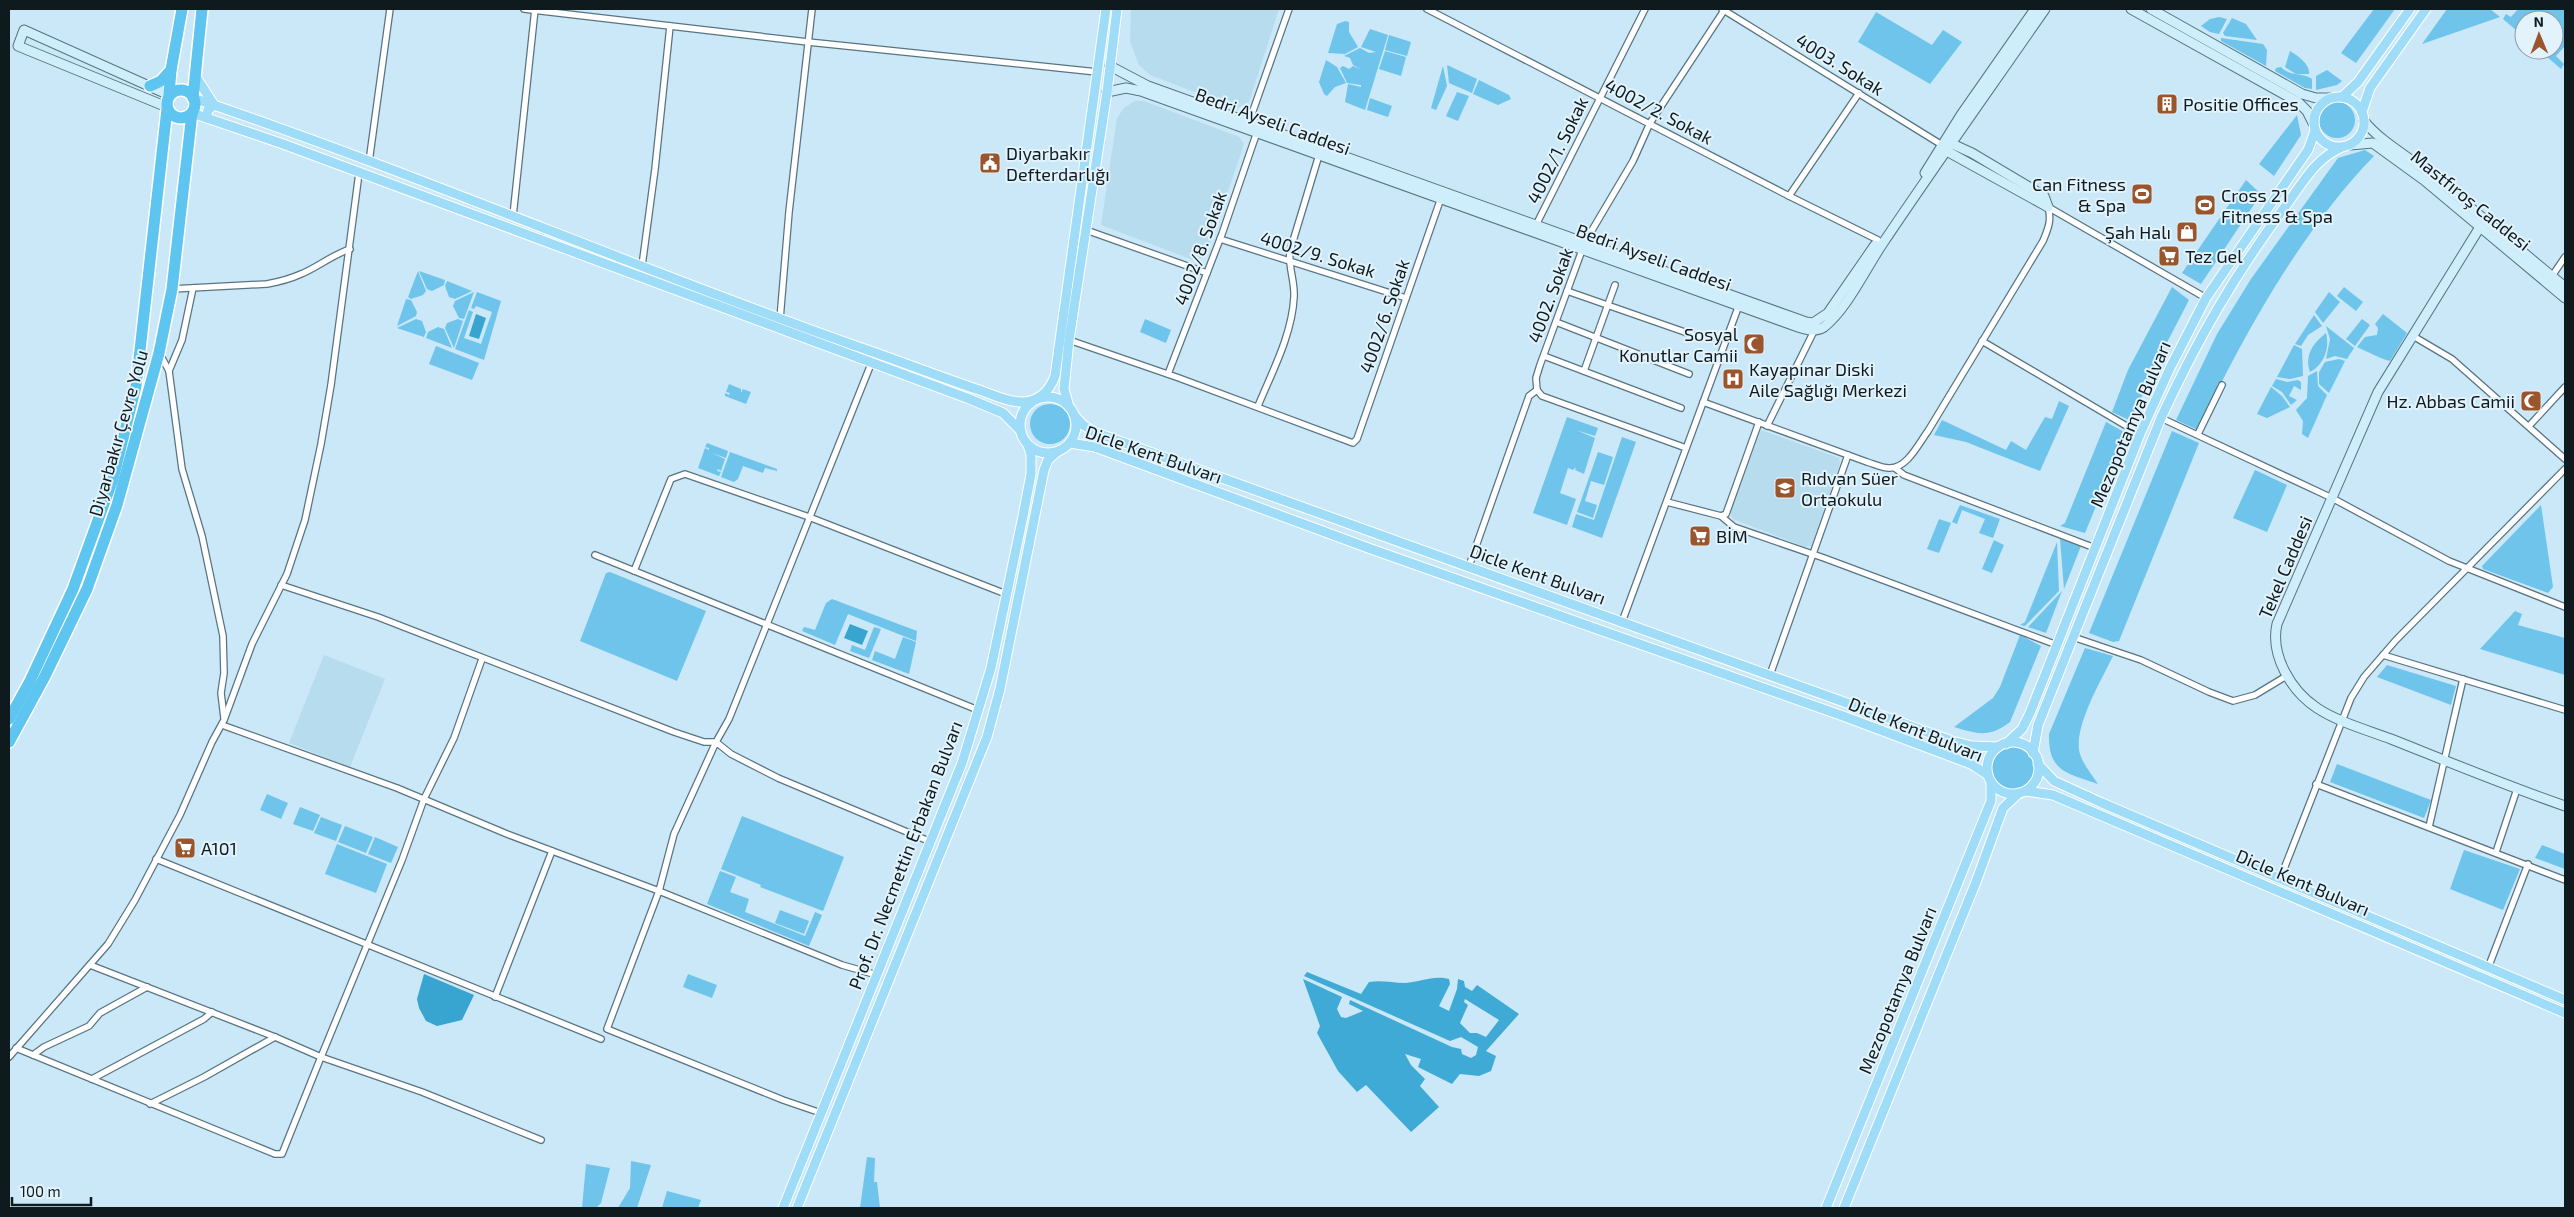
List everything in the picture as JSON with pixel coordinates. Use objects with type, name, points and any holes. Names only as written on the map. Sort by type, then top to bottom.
[{"type":"highway","name":"Diyarbakır Çevre Yolu","points":[[9,719],[30,683],[73,590],[112,480],[136,386],[171,70],[182,9]]},
{"type":"highway","points":[[193,98],[184,90],[176,91],[168,104],[171,115],[178,118],[186,117],[192,112],[195,105],[193,98],[202,9]]},
{"type":"highway","points":[[150,86],[160,81],[171,70]]},
{"type":"highway","name":"Diyarbakır Çevre Yolu","points":[[9,742],[87,589],[118,505],[159,353],[172,289],[192,112]]},
{"type":"main road","points":[[1020,431],[1022,413],[1046,392],[1055,376],[1106,9]]},
{"type":"main road","points":[[192,112],[985,405],[1007,416],[1020,431],[1028,445],[1042,452],[1058,451],[1070,443],[1076,429],[1064,389],[1069,340],[1107,92],[1117,9]]},
{"type":"main road","name":"Bedri Ayseli Caddesi","points":[[1110,66],[1148,86],[1536,225],[1584,246],[1798,327],[1814,331],[1822,328],[1832,320],[2034,9]]},
{"type":"main road","name":"Bedri Ayseli Caddesi","points":[[1107,92],[1126,88],[1141,90],[1441,198],[1813,323],[1828,313],[1945,146],[2045,9]]},
{"type":"main road","points":[[2131,9],[2298,102],[2307,111],[2314,127],[2326,144],[2346,146],[2360,135],[2364,122],[2362,112],[2354,102],[2342,97],[2316,98],[2302,94],[2151,9]]},
{"type":"main road","points":[[2342,97],[2358,82],[2410,9]]},
{"type":"main road","points":[[2362,112],[2370,88],[2426,9]]},
{"type":"main road","points":[[24,30],[150,86],[168,104],[18,46],[24,30]]},
{"type":"main road","points":[[196,77],[214,104]]},
{"type":"main road","points":[[193,98],[214,104],[513,216],[780,319],[1008,400],[1019,402],[1053,398],[1072,411]]},
{"type":"main road","points":[[2314,127],[2318,107],[2331,98]]},
{"type":"main road","points":[[206,118],[208,110],[214,104]]},
{"type":"main road","name":"Mastfıroş Caddesi","points":[[2364,122],[2374,132],[2416,162],[2565,287]]},
{"type":"main road","name":"Mezopotamya Bulvarı","points":[[2002,745],[2022,728],[2057,645],[2140,434],[2206,298],[2308,150],[2314,127]]},
{"type":"main road","name":"Mastfıroş Caddesi","points":[[2346,146],[2373,143],[2424,180],[2565,298]]},
{"type":"main road","points":[[1945,146],[2048,207]]},
{"type":"main road","name":"Mezopotamya Bulvarı","points":[[2033,753],[2038,725],[2161,418],[2203,332],[2231,284],[2320,159],[2346,146]]},
{"type":"main road","name":"Tekel Caddesi","points":[[2480,227],[2378,392],[2277,624],[2274,636],[2276,647],[2296,690],[2318,708],[2343,720],[2565,806]]},
{"type":"main road","name":"Dicle Kent Bulvarı","points":[[1072,411],[1083,425],[1094,432],[1119,442],[1469,566],[1952,741],[1972,746],[2002,745]]},
{"type":"main road","name":"Dicle Kent Bulvarı","points":[[1070,443],[1094,446],[1371,549],[1843,716],[1971,764],[1989,779]]},
{"type":"main road","name":"Prof. Dr. Necmettin Erbakan Bulvarı","points":[[783,1208],[962,763],[991,668],[1031,474],[1031,454],[1028,445]]},
{"type":"main road","name":"Prof. Dr. Necmettin Erbakan Bulvarı","points":[[797,1208],[987,737],[1000,689],[1044,470],[1048,460],[1058,451]]},
{"type":"main road","points":[[2021,744],[2033,753],[2038,764],[2036,779],[2023,792],[2004,793],[1989,779],[1988,760],[2002,745],[2021,744]]},
{"type":"main road","name":"Dicle Kent Bulvarı","points":[[2038,764],[2054,781],[2565,1000]]},
{"type":"main road","name":"Mezopotamya Bulvarı","points":[[1826,1208],[1991,801],[1989,779]]},
{"type":"main road","name":"Mezopotamya Bulvarı","points":[[1844,1208],[2004,808],[2023,792]]},
{"type":"main road","name":"Dicle Kent Bulvarı","points":[[2023,792],[2053,795],[2565,1013]]},
{"type":"street","points":[[369,162],[390,9]]},
{"type":"street","points":[[524,9],[808,42],[1097,72]]},
{"type":"street","points":[[513,216],[535,9]]},
{"type":"street","points":[[780,319],[789,212],[812,9]]},
{"type":"street","points":[[1249,122],[1289,9]]},
{"type":"street","name":"4002/2. Sokak","points":[[1426,9],[1878,240]]},
{"type":"street","name":"4002/1. Sokak","points":[[1536,225],[1645,9]]},
{"type":"street","name":"4003. Sokak","points":[[1723,9],[1945,146]]},
{"type":"street","name":"4002. Sokak","points":[[1537,390],[1536,378],[1584,246],[1633,161],[1650,123],[1723,9]]},
{"type":"street","points":[[642,266],[655,169],[670,26]]},
{"type":"street","points":[[1789,196],[1859,93]]},
{"type":"street","name":"4002/8. Sokak","points":[[1168,374],[1220,239],[1257,132]]},
{"type":"street","points":[[1069,340],[1258,406],[1284,342],[1292,312],[1294,294],[1289,261],[1290,251],[1320,154]]},
{"type":"street","points":[[9,1057],[108,944],[135,900],[180,815],[223,723],[252,644],[281,584],[305,520],[321,444],[332,386],[359,173]]},
{"type":"street","name":"4002/6. Sokak","points":[[1258,406],[1353,442],[1357,439],[1441,198]]},
{"type":"street","points":[[2048,207],[2206,298]]},
{"type":"street","points":[[1703,402],[1848,455],[1888,468],[1895,468],[1907,460],[1928,432],[2042,241],[2049,225],[2050,214],[2048,207]]},
{"type":"street","points":[[1086,230],[1207,273]]},
{"type":"street","name":"4002/9. Sokak","points":[[1220,239],[1406,298]]},
{"type":"street","points":[[172,289],[267,284],[282,281],[301,275],[337,254],[350,249]]},
{"type":"street","points":[[2552,276],[2565,257]]},
{"type":"street","points":[[1584,371],[1615,285]]},
{"type":"street","points":[[169,371],[182,340],[193,288]]},
{"type":"street","points":[[1567,291],[1699,337]]},
{"type":"street","points":[[1622,622],[1739,305]]},
{"type":"street","points":[[1556,322],[1689,374]]},
{"type":"street","points":[[1767,426],[1814,331]]},
{"type":"street","points":[[2413,336],[2452,359],[2565,459]]},
{"type":"street","points":[[1982,341],[2140,434]]},
{"type":"street","points":[[159,353],[169,371],[182,469],[202,536],[223,636],[224,672],[221,694],[223,723]]},
{"type":"street","points":[[1544,356],[1681,408]]},
{"type":"street","points":[[822,1113],[774,1096],[608,1029],[659,891],[674,834],[716,742],[729,719],[871,364]]},
{"type":"street","points":[[2198,434],[2222,385]]},
{"type":"street","points":[[2529,426],[2565,387]]},
{"type":"street","points":[[1469,566],[1529,396],[1537,390],[1542,396],[1686,448]]},
{"type":"street","points":[[2161,418],[2332,498],[2467,569],[2565,607]]},
{"type":"street","points":[[1721,516],[1726,514],[1759,422]]},
{"type":"street","points":[[1770,675],[1848,455]]},
{"type":"street","points":[[1895,468],[1904,475],[2095,548]]},
{"type":"street","points":[[2280,879],[2351,698],[2360,684],[2383,655],[2565,469]]},
{"type":"street","points":[[634,571],[671,479],[679,475],[697,477],[809,517],[1006,594]]},
{"type":"street","points":[[1667,502],[1721,516],[1734,527],[2057,645]]},
{"type":"street","points":[[595,555],[978,710]]},
{"type":"street","points":[[281,584],[378,617],[674,732],[704,742],[716,742],[731,754],[778,778],[931,842]]},
{"type":"street","points":[[2074,637],[2141,660],[2209,692],[2233,701],[2255,695],[2288,675]]},
{"type":"street","points":[[2383,655],[2565,710]]},
{"type":"street","points":[[16,1048],[279,1155],[284,1151],[402,860],[424,799],[454,738],[482,659]]},
{"type":"street","points":[[2429,827],[2463,680]]},
{"type":"street","points":[[223,723],[659,891],[842,966],[877,975]]},
{"type":"street","points":[[2316,784],[2528,864],[2565,880]]},
{"type":"street","points":[[2496,852],[2517,789]]},
{"type":"street","points":[[495,997],[552,851]]},
{"type":"street","points":[[156,858],[601,1039]]},
{"type":"street","points":[[2488,968],[2528,864]]},
{"type":"street","points":[[90,965],[275,1037],[321,1058],[422,1092],[541,1140]]},
{"type":"street","points":[[33,1055],[44,1047],[90,1026],[100,1014],[147,987]]},
{"type":"street","points":[[92,1079],[204,1019],[212,1012]]},
{"type":"street","points":[[150,1104],[204,1077],[275,1037]]},
{"type":"shaded area","points":[[1131,9],[1279,9],[1249,102],[1238,108],[1150,75],[1139,65],[1130,42]]},
{"type":"shaded area","points":[[2374,9],[2395,9],[2356,63],[2341,53]]},
{"type":"shaded area","points":[[2447,9],[2490,9],[2500,17],[2422,44]]},
{"type":"shaded area","points":[[2565,9],[2565,46],[2564,10],[2517,10]]},
{"type":"shaded area","points":[[1876,12],[1932,45],[1943,30],[1962,42],[1930,84],[1858,42]]},
{"type":"shaded area","points":[[2506,14],[2511,17],[2514,14],[2514,28],[2503,19]]},
{"type":"shaded area","points":[[2219,17],[2227,19],[2219,34],[2210,32],[2201,26],[2210,19]]},
{"type":"shaded area","points":[[2232,18],[2246,24],[2257,40],[2225,36],[2223,33]]},
{"type":"shaded area","points":[[1345,21],[1349,22],[1349,32],[1358,47],[1345,54],[1328,53],[1337,24]]},
{"type":"shaded area","points":[[1370,29],[1388,35],[1365,110],[1345,102],[1348,84],[1361,87],[1361,85],[1347,83],[1340,68],[1343,66],[1349,69],[1353,66],[1362,70],[1353,65],[1350,58],[1344,56],[1360,48],[1369,53],[1376,52],[1361,47]]},
{"type":"shaded area","points":[[1389,35],[1411,42],[1407,56],[1385,50]]},
{"type":"shaded area","points":[[2221,38],[2263,44],[2267,50],[2266,66],[2221,41]]},
{"type":"shaded area","points":[[1385,51],[1406,57],[1401,76],[1379,69]]},
{"type":"shaded area","points":[[2290,51],[2306,64],[2309,74],[2296,74],[2285,67]]},
{"type":"shaded area","points":[[1326,60],[1337,67],[1346,83],[1335,87],[1327,96],[1324,94],[1319,82]]},
{"type":"shaded area","points":[[2551,60],[2560,60],[2564,64],[2561,69]]},
{"type":"shaded area","points":[[1447,65],[1477,79],[1472,93],[1449,83]]},
{"type":"shaded area","points":[[1443,66],[1447,86],[1436,110],[1431,108]]},
{"type":"shaded area","points":[[2281,67],[2288,72],[2312,79],[2312,89],[2305,88],[2275,71],[2276,68]]},
{"type":"shaded area","points":[[2327,70],[2342,81],[2337,85],[2316,90],[2316,76]]},
{"type":"shaded area","points":[[1479,80],[1509,95],[1511,99],[1498,105],[1473,94]]},
{"type":"shaded area","points":[[1457,92],[1469,96],[1458,121],[1446,116]]},
{"type":"shaded area","points":[[1370,98],[1392,106],[1388,117],[1367,110]]},
{"type":"shaded area","points":[[1135,101],[1144,101],[1239,137],[1244,144],[1206,256],[1196,261],[1101,225],[1117,118],[1124,108]]},
{"type":"shaded area","points":[[2337,102],[2349,108],[2355,120],[2349,132],[2337,138],[2325,132],[2319,120],[2325,108]]},
{"type":"shaded area","points":[[2297,115],[2301,135],[2274,176],[2259,164]]},
{"type":"shaded area","points":[[2365,150],[2374,156],[2347,185],[2298,251],[2254,322],[2198,430],[2176,420],[2217,334],[2251,279],[2338,158]]},
{"type":"shaded area","points":[[2246,180],[2261,194],[2201,284],[2182,273]]},
{"type":"shaded area","points":[[418,271],[426,291],[423,295],[411,299],[408,297]]},
{"type":"shaded area","points":[[419,271],[445,280],[444,285],[432,291],[427,289]]},
{"type":"shaded area","points":[[447,281],[472,291],[455,299],[449,297],[445,286]]},
{"type":"shaded area","points":[[2172,287],[2189,300],[2159,358],[2131,421],[2112,412],[2128,370]]},
{"type":"shaded area","points":[[2344,287],[2363,302],[2356,311],[2337,296]]},
{"type":"shaded area","points":[[474,292],[464,319],[459,318],[453,306],[455,301]]},
{"type":"shaded area","points":[[477,292],[501,301],[484,360],[455,349],[469,310],[473,312],[464,338],[481,344],[492,312],[476,306],[474,309],[471,308]]},
{"type":"shaded area","points":[[2329,292],[2340,302],[2323,323],[2315,312]]},
{"type":"shaded area","points":[[406,299],[411,300],[417,312],[416,316],[397,326]]},
{"type":"shaded area","points":[[476,314],[486,318],[479,339],[469,336]]},
{"type":"shaded area","points":[[2383,314],[2407,333],[2390,361],[2357,347],[2365,337],[2377,335],[2378,328],[2375,324]]},
{"type":"shaded area","points":[[2314,315],[2322,326],[2308,335],[2301,346],[2295,344]]},
{"type":"shaded area","points":[[416,319],[422,321],[426,332],[424,337],[397,328]]},
{"type":"shaded area","points":[[458,319],[463,321],[454,348],[445,328],[447,323]]},
{"type":"shaded area","points":[[1145,319],[1171,330],[1166,343],[1140,332]]},
{"type":"shaded area","points":[[2362,319],[2370,325],[2355,346],[2346,339]]},
{"type":"shaded area","points":[[2326,326],[2354,348],[2347,359],[2335,356],[2326,359],[2330,339]]},
{"type":"shaded area","points":[[438,327],[444,329],[452,348],[426,338],[428,332]]},
{"type":"shaded area","points":[[2326,333],[2325,356],[2319,365],[2310,372],[2308,361],[2311,350]]},
{"type":"shaded area","points":[[2294,345],[2302,349],[2303,376],[2290,379],[2277,377]]},
{"type":"shaded area","points":[[436,346],[479,363],[472,380],[429,364]]},
{"type":"shaded area","points":[[2339,359],[2345,361],[2329,393],[2319,384],[2319,372],[2325,362]]},
{"type":"shaded area","points":[[2317,371],[2318,386],[2327,395],[2308,438],[2302,434],[2303,421],[2296,410],[2307,398],[2308,376]]},
{"type":"shaded area","points":[[2276,379],[2287,382],[2298,380],[2301,382],[2301,390],[2294,386],[2289,396],[2297,400],[2291,405],[2282,392],[2272,386]]},
{"type":"shaded area","points":[[729,384],[741,389],[741,393],[743,389],[751,392],[746,404],[725,396],[725,393],[729,395],[730,393],[726,392]]},
{"type":"shaded area","points":[[2271,387],[2282,396],[2290,407],[2267,418],[2257,414]]},
{"type":"shaded area","points":[[2059,401],[2069,406],[2040,471],[1966,442],[1934,435],[1942,420],[2006,450],[2011,441],[2026,450],[2045,417],[2052,419]]},
{"type":"shaded area","points":[[1050,404],[1064,410],[1070,424],[1064,438],[1050,444],[1036,438],[1030,424],[1036,410]]},
{"type":"shaded area","points":[[1567,417],[1598,428],[1595,436],[1576,430],[1595,438],[1584,474],[1575,470],[1576,467],[1573,470],[1568,468],[1560,493],[1576,499],[1567,525],[1533,513]]},
{"type":"shaded area","points":[[2106,422],[2126,433],[2085,533],[2060,526],[2065,523]]},
{"type":"shaded area","name":"Rıdvan Süer Ortaokulu","points":[[1761,430],[1839,458],[1840,463],[1811,546],[1805,547],[1733,519],[1730,513]]},
{"type":"shaded area","points":[[2172,431],[2199,443],[2119,641],[2113,642],[2089,633]]},
{"type":"shaded area","points":[[1622,437],[1636,442],[1602,538],[1572,527],[1576,514],[1594,520]]},
{"type":"shaded area","points":[[707,443],[728,451],[726,458],[712,453],[725,459],[721,471],[718,469],[717,471],[721,472],[719,476],[698,468],[705,448],[709,450],[709,448],[705,447]]},
{"type":"shaded area","points":[[730,452],[777,469],[777,471],[765,468],[763,473],[743,466],[738,479],[734,482],[721,477]]},
{"type":"shaded area","points":[[1598,452],[1613,457],[1604,485],[1591,481],[1585,501],[1597,505],[1593,518],[1577,512]]},
{"type":"shaded area","points":[[2255,470],[2287,485],[2267,532],[2233,518]]},
{"type":"shaded area","points":[[1960,505],[2000,519],[1993,538],[1979,533],[1985,519],[1962,510],[1957,524],[1952,522]]},
{"type":"shaded area","points":[[2541,505],[2553,587],[2548,593],[2483,569],[2482,566]]},
{"type":"shaded area","points":[[1939,519],[1951,523],[1939,553],[1927,549]]},
{"type":"shaded area","points":[[2060,539],[2081,546],[2064,589]]},
{"type":"shaded area","points":[[1994,540],[2004,545],[1992,573],[1982,569]]},
{"type":"shaded area","points":[[2057,542],[2059,591],[2025,626],[2020,625],[2025,622]]},
{"type":"shaded area","points":[[610,572],[706,611],[677,681],[580,641],[606,573]]},
{"type":"shaded area","points":[[2062,591],[2046,633],[2028,627]]},
{"type":"shaded area","points":[[832,599],[917,631],[916,641],[848,614],[835,645],[802,631],[804,627],[815,630],[826,603]]},
{"type":"shaded area","points":[[2515,611],[2522,614],[2518,625],[2565,638],[2565,675],[2480,649]]},
{"type":"shaded area","points":[[850,624],[868,631],[862,645],[844,638]]},
{"type":"shaded area","points":[[874,627],[881,629],[869,658],[850,651],[852,645],[865,650]]},
{"type":"shaded area","points":[[2020,635],[2041,646],[2010,722],[1996,731],[1983,733],[1954,727],[1993,698],[2000,687]]},
{"type":"shaded area","points":[[903,637],[916,642],[909,674],[872,660],[875,651],[895,659]]},
{"type":"shaded area","points":[[2085,648],[2113,656],[2089,704],[2080,731],[2081,758],[2098,784],[2077,777],[2062,769],[2056,764],[2050,747],[2049,734]]},
{"type":"shaded area","points":[[324,655],[385,679],[350,767],[289,743]]},
{"type":"shaded area","points":[[2387,665],[2456,686],[2451,705],[2377,677]]},
{"type":"shaded area","points":[[2013,747],[2025,751],[2031,757],[2035,769],[2031,781],[2025,787],[2013,791],[2001,787],[1995,781],[1991,769],[1995,757],[2001,751]]},
{"type":"shaded area","points":[[2337,764],[2431,800],[2424,818],[2330,782]]},
{"type":"shaded area","points":[[267,794],[288,803],[281,819],[260,810]]},
{"type":"shaded area","points":[[300,807],[320,815],[313,831],[293,824]]},
{"type":"shaded area","points":[[742,816],[844,857],[823,911],[760,887],[761,885],[721,869]]},
{"type":"shaded area","points":[[321,817],[342,825],[336,841],[314,833]]},
{"type":"shaded area","points":[[345,826],[373,837],[366,853],[338,842]]},
{"type":"shaded area","points":[[375,837],[398,847],[391,863],[368,854]]},
{"type":"shaded area","points":[[337,844],[387,864],[376,893],[325,874]]},
{"type":"shaded area","points":[[2542,845],[2565,854],[2565,869],[2535,858]]},
{"type":"shaded area","points":[[2464,850],[2520,869],[2503,910],[2450,889]]},
{"type":"shaded area","points":[[720,871],[736,877],[730,892],[749,899],[745,912],[805,936],[815,912],[822,915],[809,946],[707,904]]},
{"type":"shaded area","points":[[780,910],[809,921],[804,934],[775,923]]},
{"type":"shaded area","points":[[1307,972],[1361,994],[1369,982],[1405,983],[1432,978],[1449,979],[1450,984],[1439,1006],[1449,1011],[1457,989],[1458,979],[1464,981],[1465,987],[1472,991],[1477,985],[1519,1014],[1486,1051],[1496,1056],[1491,1071],[1479,1076],[1460,1074],[1452,1084],[1418,1067],[1421,1059],[1405,1054],[1411,1065],[1425,1079],[1420,1086],[1439,1107],[1411,1132],[1366,1085],[1357,1092],[1338,1071],[1317,1033],[1320,1026],[1303,979],[1342,997],[1337,1009],[1341,1017],[1346,1018],[1363,1011],[1349,1004],[1350,1000],[1452,1047],[1461,1049],[1462,1054],[1471,1058],[1476,1055],[1478,1047],[1461,1037],[1450,1041],[1304,976]],"holes":[[[1465,999],[1499,1020],[1486,1037],[1477,1033],[1470,1033],[1460,1023],[1468,1005],[1464,1002]]]},
{"type":"shaded area","points":[[424,974],[474,995],[462,1020],[437,1026],[426,1021],[419,1008],[417,999]]},
{"type":"shaded area","points":[[688,974],[717,985],[712,998],[683,987]]},
{"type":"shaded area","points":[[867,1157],[875,1158],[874,1182],[877,1182],[880,1208],[860,1208]]},
{"type":"shaded area","points":[[631,1161],[651,1165],[637,1208],[618,1208],[630,1188]]},
{"type":"shaded area","points":[[586,1164],[610,1168],[601,1203],[596,1208],[582,1208]]},
{"type":"shaded area","points":[[667,1191],[701,1200],[698,1208],[662,1208]]},
{"type":"place","name":"Positie Offices","points":[[2167,104]]},
{"type":"place","name":"Diyarbakır Defterdarlığı","points":[[990,163]]},
{"type":"place","name":"Can Fitness & Spa","points":[[2142,194]]},
{"type":"place","name":"Cross 21 Fitness & Spa","points":[[2205,205]]},
{"type":"place","name":"Şah Halı","points":[[2187,232]]},
{"type":"place","name":"Tez Gel","points":[[2169,256]]},
{"type":"place","name":"Sosyal Konutlar Camii","points":[[1754,344]]},
{"type":"place","name":"Kayapınar Diski Aile Sağlığı Merkezi","points":[[1733,379]]},
{"type":"place","name":"Hz. Abbas Camii","points":[[2531,401]]},
{"type":"place","name":"Rıdvan Süer Ortaokulu","points":[[1785,488]]},
{"type":"place","name":"BİM","points":[[1700,536]]},
{"type":"place","name":"A101","points":[[185,848]]}]
